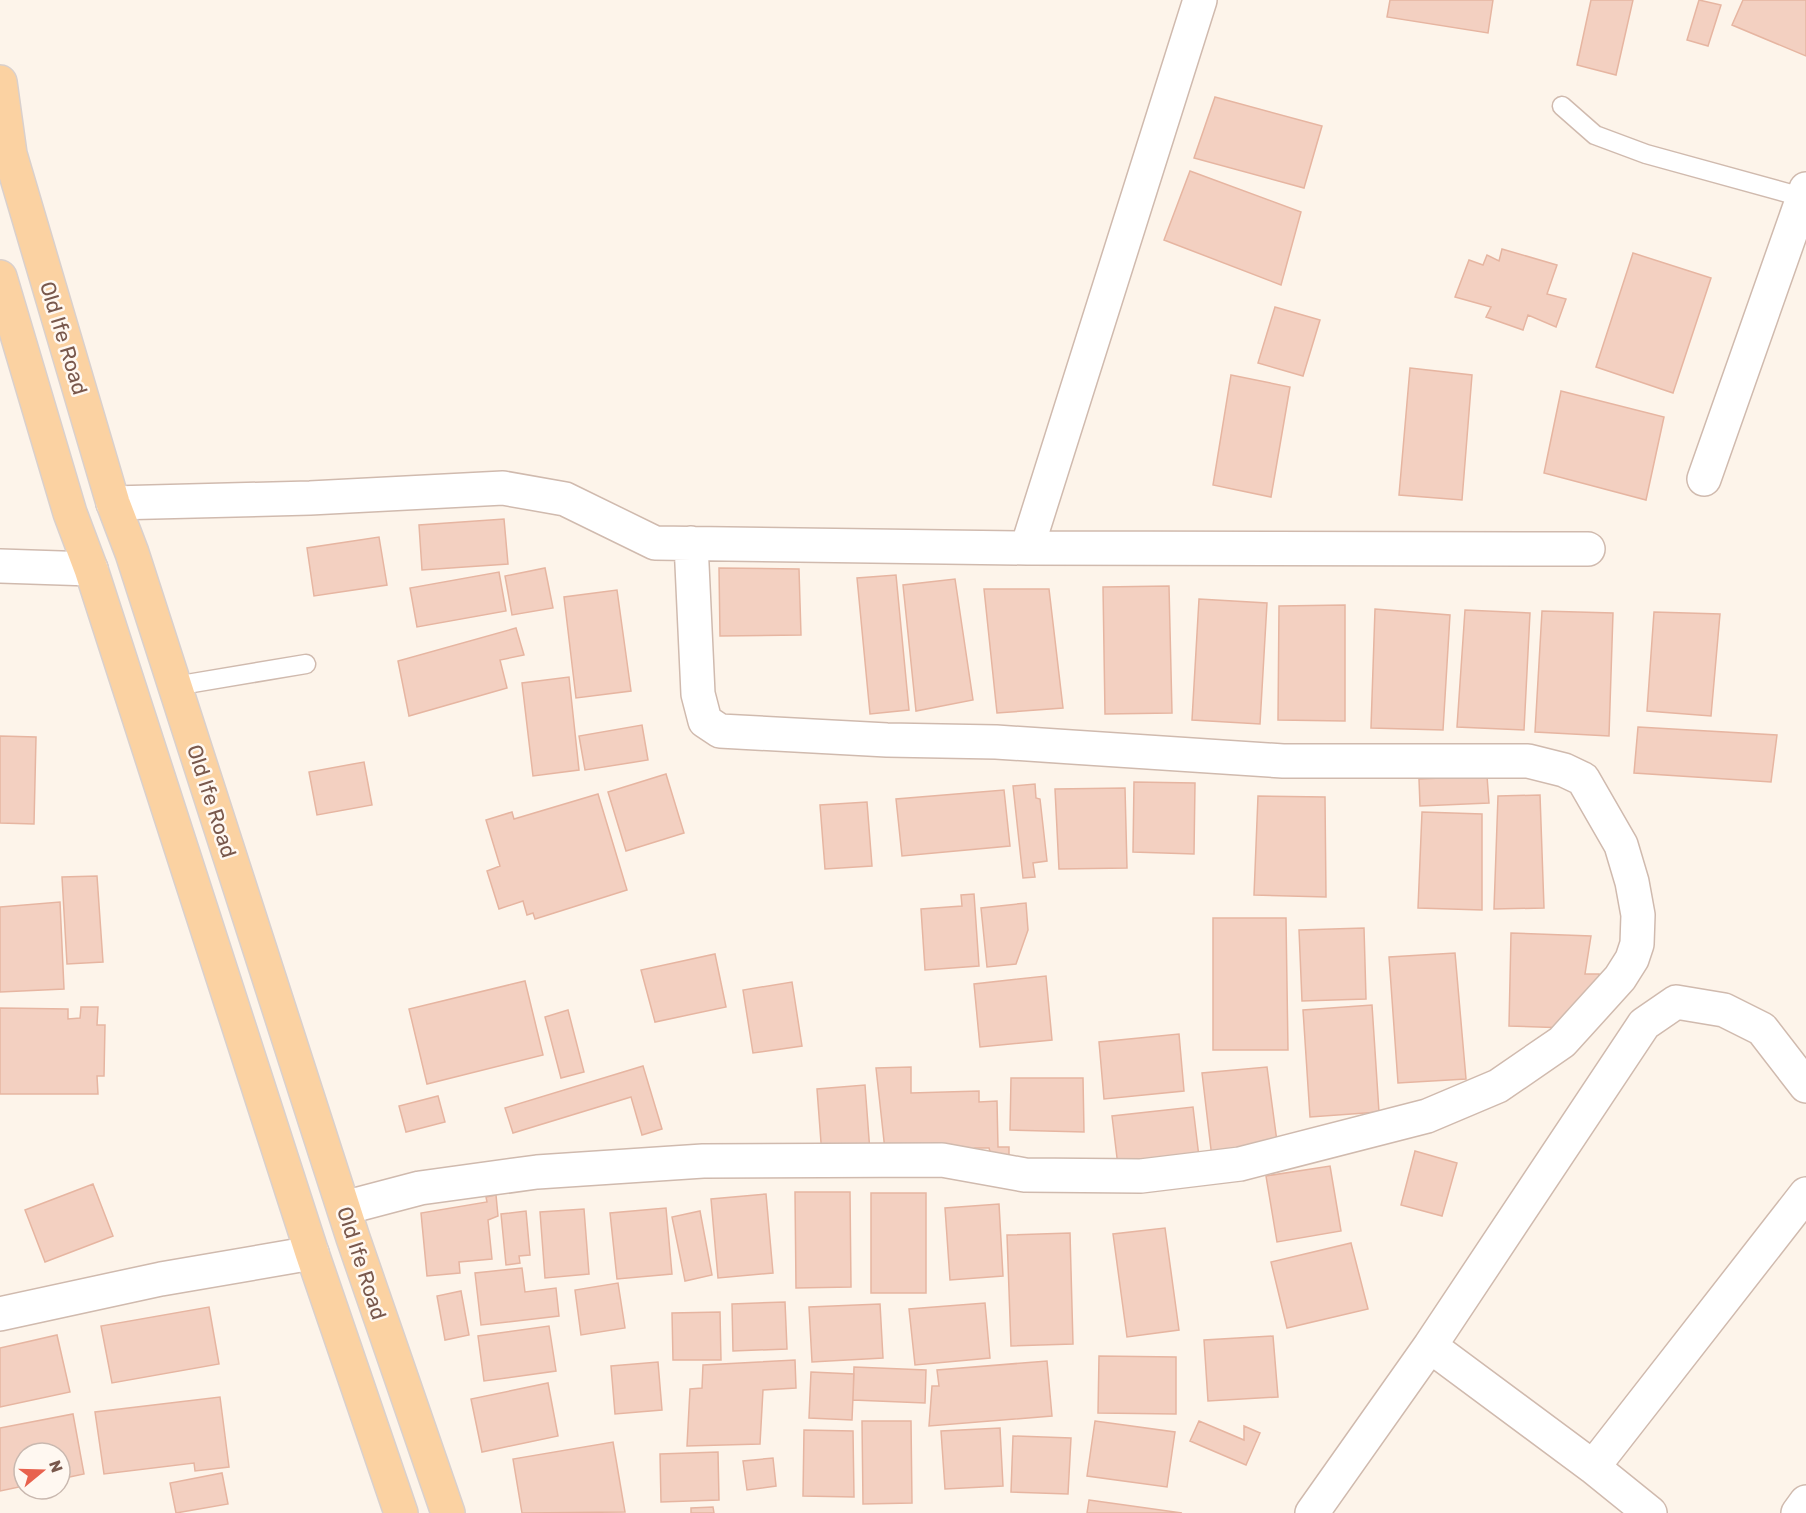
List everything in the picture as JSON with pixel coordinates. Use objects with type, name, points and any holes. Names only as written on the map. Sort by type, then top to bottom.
[{"type":"main road","name":"Old Ife Road","points":[[0,82],[10,154],[113,502],[132,553],[388,1341],[448,1513]]},
{"type":"main road","name":"Old Ife Road","points":[[0,277],[70,513],[91,569],[312,1253],[400,1513]]},
{"type":"main road","points":[[346,1354],[388,1341]]},
{"type":"street","points":[[1026,548],[1200,0]]},
{"type":"street","points":[[1704,479],[1804,193]]},
{"type":"street","points":[[113,502],[310,498],[503,488],[565,499],[655,543],[1026,548],[1588,549]]},
{"type":"street","points":[[344,1208],[420,1188],[537,1172],[704,1161],[942,1160],[1025,1175],[1141,1176],[1240,1164],[1427,1116],[1498,1086],[1562,1042],[1620,978],[1632,959],[1636,944],[1638,915],[1632,882],[1621,845],[1583,779],[1564,770],[1528,762],[1284,760],[996,742],[886,740],[720,731],[705,721],[698,694],[691,543]]},
{"type":"street","points":[[0,566],[91,569]]},
{"type":"street","points":[[1312,1513],[1430,1346],[1644,1024],[1676,1002],[1725,1010],[1762,1029],[1806,1086]]},
{"type":"street","points":[[1593,1467],[1806,1194]]},
{"type":"street","points":[[0,1314],[161,1279],[312,1253]]},
{"type":"street","points":[[1430,1346],[1593,1467],[1650,1513]]},
{"type":"street","points":[[1798,1513],[1806,1502]]},
{"type":"lane","points":[[1562,106],[1595,135],[1646,154],[1804,193]]},
{"type":"lane","points":[[175,686],[306,664]]},
{"type":"building","points":[[1390,0],[1493,0],[1488,33],[1387,17]]},
{"type":"building","points":[[1591,0],[1633,0],[1616,75],[1577,65]]},
{"type":"building","points":[[1699,0],[1721,5],[1708,46],[1687,40]]},
{"type":"building","points":[[1743,0],[1806,0],[1806,56],[1732,25]]},
{"type":"building","points":[[1215,97],[1322,126],[1304,188],[1194,158]]},
{"type":"building","points":[[1190,171],[1301,212],[1281,285],[1164,240]]},
{"type":"building","points":[[1502,249],[1557,265],[1547,294],[1566,299],[1556,327],[1528,315],[1523,330],[1486,317],[1491,307],[1455,297],[1469,260],[1483,265],[1487,255],[1499,261]]},
{"type":"building","points":[[1633,253],[1711,278],[1673,393],[1596,367]]},
{"type":"building","points":[[1275,307],[1320,320],[1303,376],[1258,363]]},
{"type":"building","points":[[1410,368],[1472,375],[1462,500],[1399,495]]},
{"type":"building","points":[[1231,375],[1290,387],[1271,497],[1213,485]]},
{"type":"building","points":[[1561,391],[1664,417],[1646,500],[1544,473]]},
{"type":"building","points":[[504,519],[508,564],[422,570],[419,525]]},
{"type":"building","points":[[379,537],[387,585],[314,596],[307,548]]},
{"type":"building","points":[[545,568],[553,608],[512,615],[505,576]]},
{"type":"building","points":[[719,568],[799,569],[801,635],[720,636]]},
{"type":"building","points":[[499,572],[506,611],[417,627],[410,588]]},
{"type":"building","points":[[896,575],[909,710],[870,714],[857,578]]},
{"type":"building","points":[[955,579],[973,700],[916,711],[903,585]]},
{"type":"building","points":[[1169,586],[1172,713],[1105,714],[1103,587]]},
{"type":"building","points":[[984,589],[1049,589],[1063,708],[997,713]]},
{"type":"building","points":[[617,590],[631,691],[576,698],[564,597]]},
{"type":"building","points":[[1199,599],[1267,603],[1260,724],[1192,720]]},
{"type":"building","points":[[1345,605],[1345,721],[1278,720],[1279,606]]},
{"type":"building","points":[[1375,609],[1450,615],[1443,730],[1371,728]]},
{"type":"building","points":[[1465,610],[1530,613],[1524,730],[1457,727]]},
{"type":"building","points":[[1542,611],[1613,613],[1609,736],[1535,732]]},
{"type":"building","points":[[1654,612],[1720,614],[1711,716],[1647,711]]},
{"type":"building","points":[[516,628],[524,655],[500,660],[507,688],[409,716],[398,661]]},
{"type":"building","points":[[569,677],[579,770],[533,776],[522,683]]},
{"type":"building","points":[[642,725],[648,760],[585,770],[579,736]]},
{"type":"building","points":[[1638,727],[1777,735],[1771,782],[1634,773]]},
{"type":"building","points":[[0,736],[36,737],[34,824],[0,823]]},
{"type":"building","points":[[364,762],[372,805],[317,815],[309,772]]},
{"type":"building","points":[[666,774],[684,833],[626,851],[608,792]]},
{"type":"building","points":[[1487,776],[1489,803],[1420,806],[1419,779]]},
{"type":"building","points":[[1134,782],[1195,783],[1194,854],[1133,852]]},
{"type":"building","points":[[1035,784],[1036,798],[1040,799],[1047,861],[1033,863],[1035,877],[1023,878],[1013,786]]},
{"type":"building","points":[[1125,788],[1127,868],[1059,869],[1055,789]]},
{"type":"building","points":[[1004,790],[1010,846],[902,856],[896,799]]},
{"type":"building","points":[[598,794],[627,890],[535,919],[533,913],[527,915],[523,901],[499,909],[487,871],[500,866],[486,820],[512,812],[514,819]]},
{"type":"building","points":[[1540,795],[1544,908],[1494,909],[1498,796]]},
{"type":"building","points":[[1258,796],[1325,797],[1326,897],[1254,895]]},
{"type":"building","points":[[867,802],[872,866],[825,869],[820,805]]},
{"type":"building","points":[[1422,812],[1482,814],[1482,910],[1418,908]]},
{"type":"building","points":[[97,876],[103,962],[67,964],[62,877]]},
{"type":"building","points":[[974,894],[979,966],[925,970],[921,909],[962,906],[961,895]]},
{"type":"building","points":[[60,902],[64,989],[0,992],[0,907]]},
{"type":"building","points":[[1026,903],[1028,930],[1016,964],[987,967],[981,908]]},
{"type":"building","points":[[1213,918],[1286,918],[1288,1050],[1213,1050]]},
{"type":"building","points":[[1364,928],[1366,999],[1302,1001],[1299,930]]},
{"type":"building","points":[[1511,933],[1591,936],[1585,974],[1599,974],[1597,995],[1568,1028],[1509,1026]]},
{"type":"building","points":[[1455,953],[1466,1079],[1398,1083],[1389,957]]},
{"type":"building","points":[[715,954],[726,1007],[655,1022],[641,970]]},
{"type":"building","points":[[1046,976],[1052,1040],[980,1047],[974,984]]},
{"type":"building","points":[[525,981],[543,1055],[427,1084],[409,1009]]},
{"type":"building","points":[[792,982],[802,1046],[753,1053],[743,990]]},
{"type":"building","points":[[1372,1005],[1379,1112],[1310,1117],[1303,1010]]},
{"type":"building","points":[[81,1007],[98,1007],[97,1025],[105,1025],[104,1076],[97,1076],[98,1094],[0,1094],[0,1008],[68,1009],[68,1019],[80,1018]]},
{"type":"building","points":[[568,1010],[584,1072],[561,1078],[545,1017]]},
{"type":"building","points":[[1179,1034],[1184,1091],[1104,1099],[1099,1042]]},
{"type":"building","points":[[643,1066],[662,1129],[642,1135],[631,1097],[513,1133],[505,1108]]},
{"type":"building","points":[[911,1067],[911,1093],[979,1091],[979,1102],[997,1101],[998,1147],[1009,1147],[1009,1164],[993,1161],[989,1148],[975,1148],[974,1158],[885,1150],[876,1068]]},
{"type":"building","points":[[1267,1067],[1278,1149],[1212,1158],[1202,1073]]},
{"type":"building","points":[[1011,1078],[1083,1078],[1084,1132],[1010,1130]]},
{"type":"building","points":[[865,1085],[870,1152],[822,1156],[817,1089]]},
{"type":"building","points":[[438,1096],[445,1122],[406,1132],[399,1106]]},
{"type":"building","points":[[1193,1107],[1199,1157],[1118,1166],[1112,1116]]},
{"type":"building","points":[[1415,1151],[1457,1163],[1442,1216],[1401,1205]]},
{"type":"building","points":[[1330,1166],[1341,1231],[1277,1242],[1266,1176]]},
{"type":"building","points":[[93,1184],[113,1236],[45,1262],[25,1210]]},
{"type":"building","points":[[795,1192],[850,1192],[851,1287],[796,1288]]},
{"type":"building","points":[[871,1193],[926,1193],[926,1293],[871,1293]]},
{"type":"building","points":[[766,1194],[773,1273],[718,1278],[711,1199]]},
{"type":"building","points":[[496,1195],[498,1216],[488,1220],[492,1259],[459,1262],[460,1273],[427,1276],[421,1213],[487,1202],[486,1197]]},
{"type":"building","points":[[999,1204],[1003,1276],[950,1280],[945,1208]]},
{"type":"building","points":[[666,1208],[672,1274],[617,1279],[610,1213]]},
{"type":"building","points":[[584,1209],[589,1274],[545,1278],[540,1212]]},
{"type":"building","points":[[526,1211],[530,1255],[519,1256],[520,1263],[506,1265],[501,1214]]},
{"type":"building","points":[[700,1211],[712,1275],[685,1281],[672,1217]]},
{"type":"building","points":[[1165,1228],[1179,1330],[1127,1337],[1113,1234]]},
{"type":"building","points":[[1070,1233],[1073,1344],[1011,1346],[1007,1235]]},
{"type":"building","points":[[1351,1243],[1368,1309],[1287,1328],[1271,1262]]},
{"type":"building","points":[[522,1268],[525,1292],[556,1288],[559,1316],[481,1325],[475,1273]]},
{"type":"building","points":[[618,1283],[625,1328],[581,1335],[575,1290]]},
{"type":"building","points":[[461,1291],[469,1335],[445,1340],[437,1296]]},
{"type":"building","points":[[785,1302],[787,1349],[733,1351],[732,1304]]},
{"type":"building","points":[[985,1303],[990,1358],[915,1365],[909,1309]]},
{"type":"building","points":[[880,1304],[883,1358],[812,1362],[809,1307]]},
{"type":"building","points":[[209,1307],[219,1364],[112,1383],[101,1326]]},
{"type":"building","points":[[720,1312],[721,1360],[673,1360],[672,1313]]},
{"type":"building","points":[[549,1326],[556,1371],[484,1381],[478,1336]]},
{"type":"building","points":[[57,1335],[70,1392],[0,1407],[0,1348]]},
{"type":"building","points":[[1273,1336],[1278,1397],[1208,1401],[1204,1340]]},
{"type":"building","points":[[1099,1356],[1176,1357],[1176,1414],[1098,1413]]},
{"type":"building","points":[[795,1360],[796,1388],[763,1390],[760,1444],[687,1446],[690,1389],[702,1388],[703,1365]]},
{"type":"building","points":[[1047,1361],[1052,1416],[929,1426],[932,1386],[939,1386],[937,1370]]},
{"type":"building","points":[[658,1362],[662,1410],[615,1414],[611,1366]]},
{"type":"building","points":[[854,1367],[926,1370],[925,1403],[853,1400]]},
{"type":"building","points":[[811,1372],[854,1374],[852,1420],[809,1418]]},
{"type":"building","points":[[548,1383],[558,1436],[482,1452],[471,1399]]},
{"type":"building","points":[[220,1397],[229,1467],[195,1471],[194,1463],[104,1474],[95,1412]]},
{"type":"building","points":[[73,1414],[84,1474],[72,1476],[72,1441],[12,1441],[12,1488],[0,1491],[0,1428]]},
{"type":"building","points":[[862,1421],[911,1421],[912,1503],[863,1504]]},
{"type":"building","points":[[1095,1421],[1175,1432],[1167,1487],[1087,1476]]},
{"type":"building","points":[[1199,1421],[1244,1440],[1244,1426],[1260,1433],[1246,1465],[1190,1441]]},
{"type":"building","points":[[1000,1428],[1003,1486],[945,1489],[941,1431]]},
{"type":"building","points":[[804,1430],[853,1431],[854,1497],[803,1496]]},
{"type":"building","points":[[1013,1436],[1071,1438],[1068,1494],[1011,1492]]},
{"type":"building","points":[[613,1442],[625,1512],[522,1513],[513,1459]]},
{"type":"building","points":[[718,1452],[719,1500],[661,1502],[660,1454]]},
{"type":"building","points":[[773,1458],[776,1486],[747,1490],[743,1461]]},
{"type":"building","points":[[222,1473],[228,1504],[176,1513],[170,1483]]},
{"type":"building","points":[[1089,1500],[1182,1513],[1087,1513]]},
{"type":"building","points":[[713,1507],[714,1513],[691,1513],[691,1508]]}]
